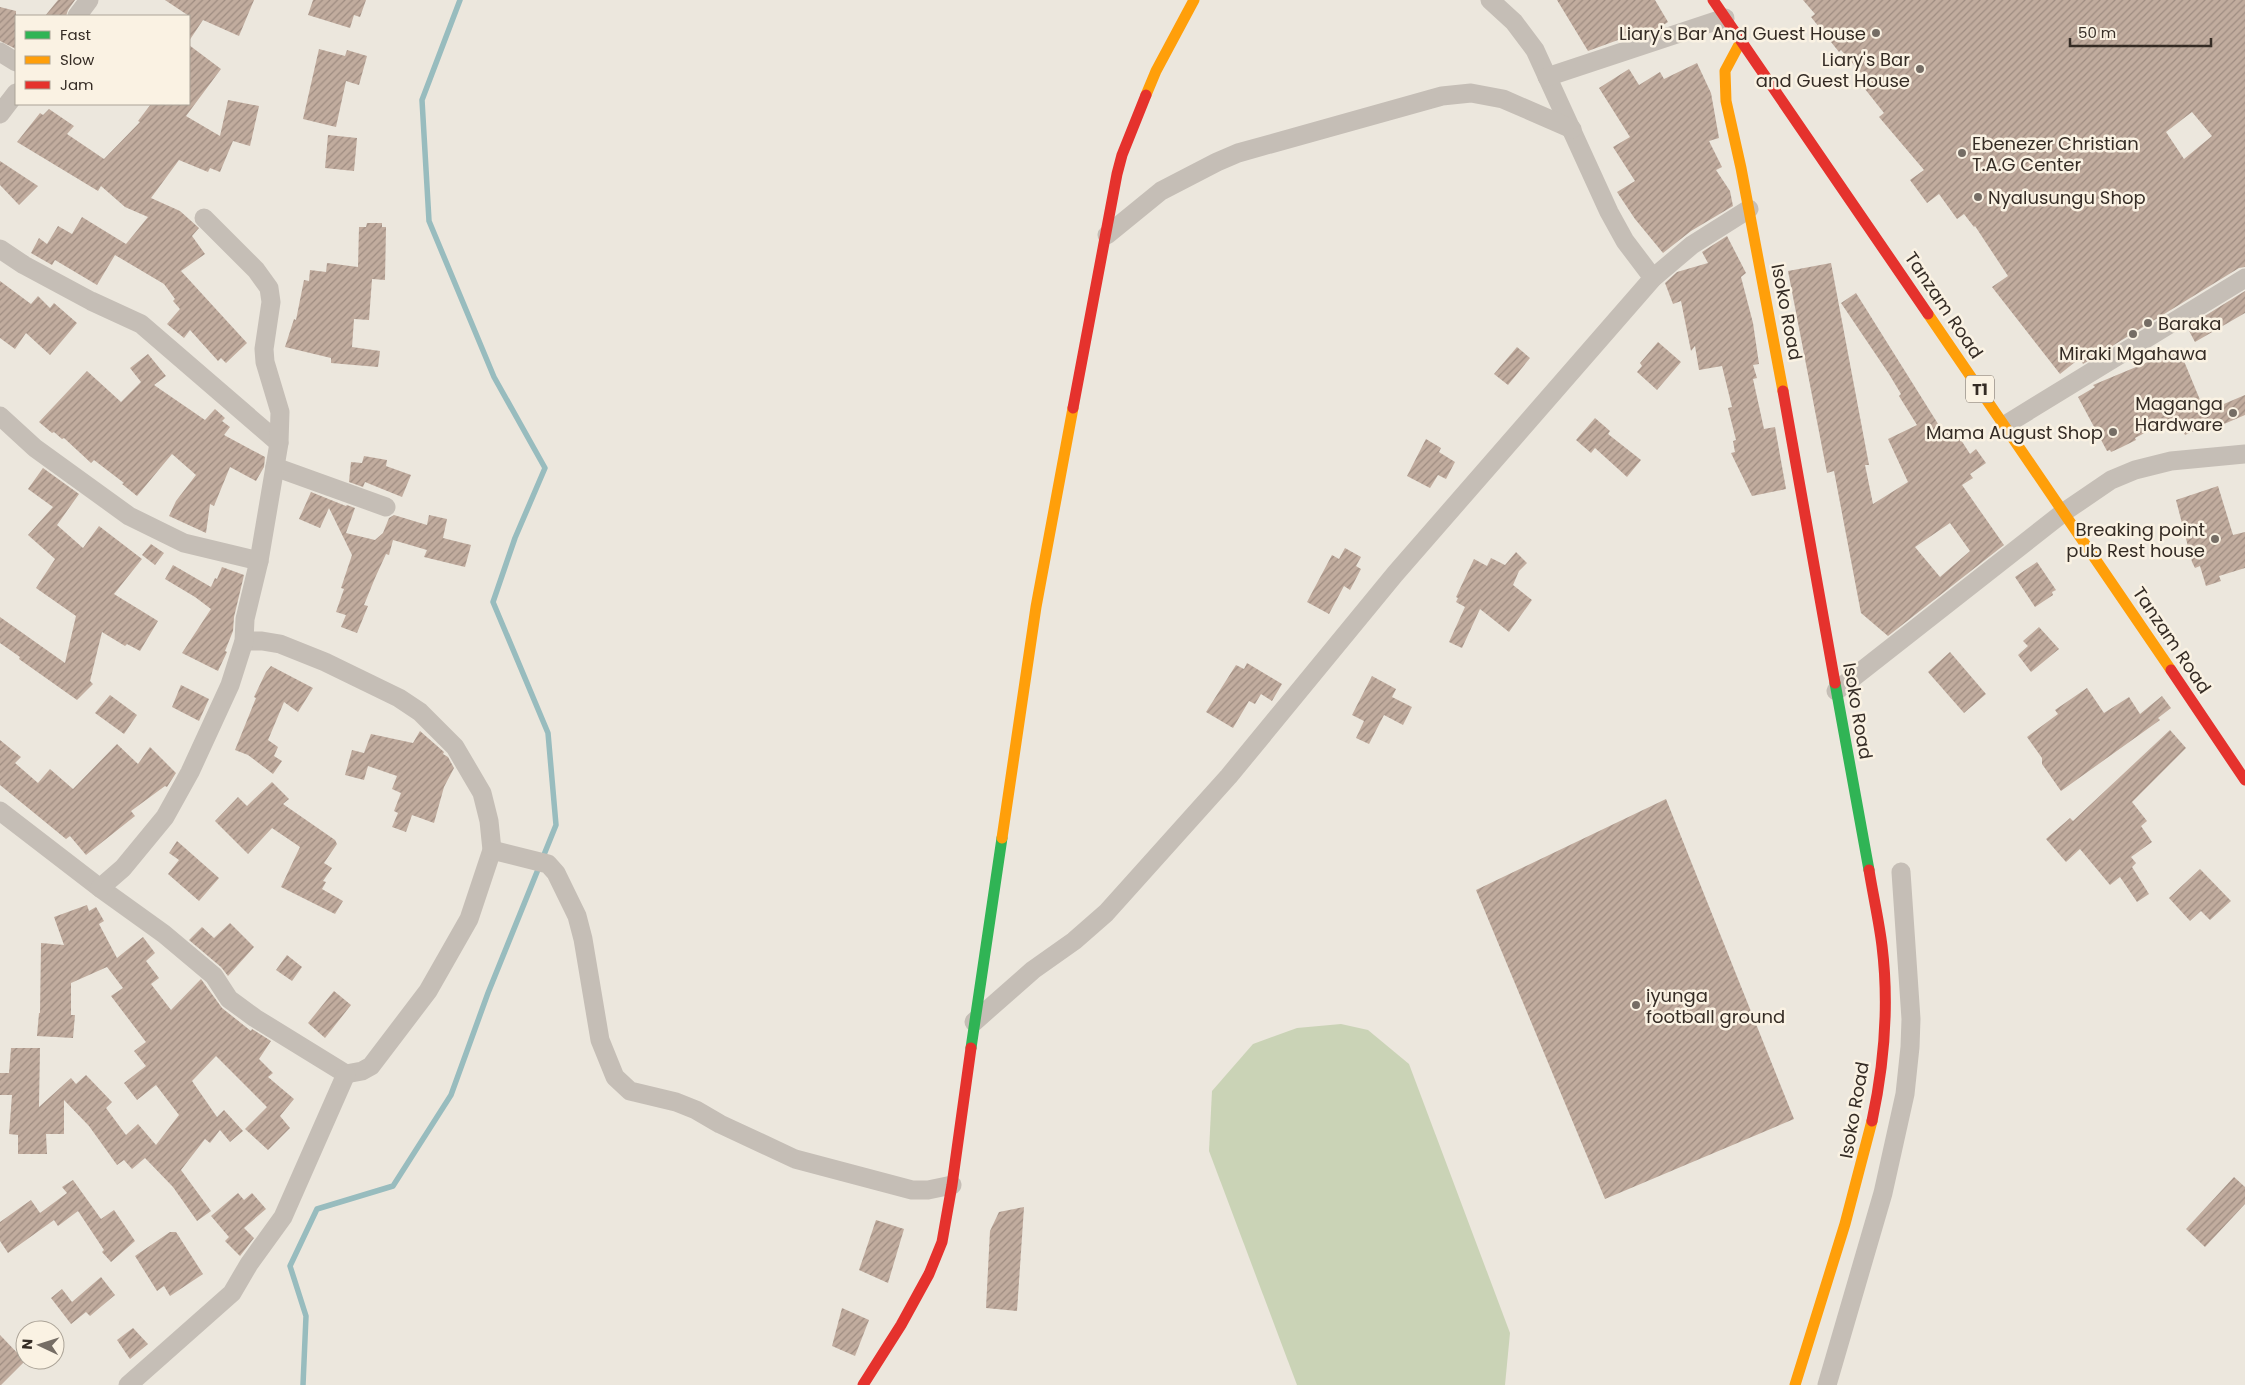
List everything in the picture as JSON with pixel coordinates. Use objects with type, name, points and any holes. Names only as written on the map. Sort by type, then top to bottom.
[{"type":"main road","points":[[863,1385],[901,1325],[929,1274],[942,1242],[1036,607],[1122,155],[1156,71],[1194,0]]},
{"type":"main road","name":"Tanzam Road","points":[[1713,0],[2005,425],[2245,780]]},
{"type":"main road","name":"Isoko Road","points":[[1741,41],[1726,72],[1726,101],[1776,349],[1882,946],[1886,979],[1877,1095],[1859,1176],[1795,1385]]},
{"type":"street","points":[[78,15],[89,0]]},
{"type":"street","points":[[1490,0],[1514,22],[1535,50],[1609,212],[1625,241],[1653,278]]},
{"type":"street","points":[[1547,77],[1725,18]]},
{"type":"street","points":[[0,52],[15,61]]},
{"type":"street","points":[[1107,235],[1161,191],[1217,162],[1238,154],[1442,96],[1472,93],[1504,99],[1572,129]]},
{"type":"street","points":[[0,114],[15,94]]},
{"type":"street","points":[[974,1022],[1033,970],[1074,941],[1106,913],[1229,776],[1395,574],[1653,278],[1692,244],[1749,209]]},
{"type":"street","points":[[100,888],[123,868],[142,847],[178,794],[230,685],[244,640],[245,619],[259,560],[279,443],[280,412],[265,362],[264,349],[271,302],[269,288],[256,270],[204,218]]},
{"type":"street","points":[[0,249],[24,265],[91,301],[141,324],[279,443]]},
{"type":"street","points":[[2005,425],[2245,278]]},
{"type":"street","points":[[0,416],[35,448],[129,516],[184,543],[259,560]]},
{"type":"street","points":[[1836,691],[2064,512],[2110,480],[2135,470],[2171,461],[2245,454]]},
{"type":"street","points":[[275,467],[386,507]]},
{"type":"street","points":[[0,811],[25,828],[100,888],[164,934],[214,976],[229,999],[255,1018],[346,1074],[362,1071],[371,1066],[428,991],[469,919],[492,850],[489,821],[482,793],[455,746],[420,712],[376,685],[325,662],[280,644],[262,640],[244,640]]},
{"type":"street","points":[[492,850],[548,864],[556,873],[577,916],[583,939],[600,1040],[611,1070],[621,1084],[630,1091],[676,1102],[696,1110],[720,1124],[795,1159],[912,1190],[928,1190],[952,1184]]},
{"type":"street","points":[[1826,1385],[1883,1193],[1905,1094],[1910,1047],[1910,1019],[1901,872]]},
{"type":"street","points":[[128,1385],[232,1293],[249,1264],[283,1217],[346,1074]]},
{"type":"green space","points":[[1341,1024],[1368,1030],[1409,1064],[1510,1333],[1505,1385],[1297,1385],[1209,1151],[1212,1091],[1253,1044],[1297,1028]]},
{"type":"building","points":[[58,0],[75,0],[66,15],[46,15]]},
{"type":"building","points":[[165,0],[254,0],[239,36],[203,20],[190,40],[190,15]]},
{"type":"building","points":[[313,0],[366,0],[360,17],[354,15],[350,28],[308,15]]},
{"type":"building","points":[[1557,0],[1655,0],[1668,22],[1659,28],[1588,51]]},
{"type":"building","points":[[1803,0],[2245,0],[2245,267],[2239,268],[2083,364],[2080,358],[2060,374],[1992,287],[2008,276],[1975,226],[1964,214],[1957,219],[1939,194],[1927,203],[1910,180],[1924,170],[1879,117],[1884,113],[1861,84],[1867,80],[1841,50],[1839,52],[1811,17],[1815,14]],"holes":[[[2192,112],[2212,136],[2184,159],[2166,132]]]},
{"type":"building","points":[[0,7],[16,11],[15,48],[0,41]]},
{"type":"building","points":[[190,46],[221,69],[186,116],[220,136],[228,100],[259,106],[250,146],[233,141],[220,172],[210,168],[208,172],[179,160],[151,198],[180,211],[199,228],[192,236],[205,254],[181,271],[247,343],[226,363],[221,358],[218,361],[190,330],[184,338],[167,324],[180,309],[173,301],[175,299],[164,284],[115,255],[97,285],[55,260],[52,265],[31,253],[39,238],[47,244],[58,226],[72,234],[82,217],[126,244],[148,217],[125,207],[101,186],[98,191],[17,142],[40,113],[43,115],[49,109],[74,126],[67,134],[104,159],[140,122],[138,121],[150,105],[190,105]]},
{"type":"building","points":[[319,49],[345,56],[347,50],[367,56],[359,85],[346,81],[336,127],[303,119]]},
{"type":"building","points":[[1697,63],[1711,93],[1719,138],[1709,141],[1722,167],[1716,170],[1730,191],[1733,206],[1691,231],[1663,253],[1635,219],[1617,192],[1635,181],[1613,147],[1630,137],[1599,88],[1629,69],[1639,85],[1660,72],[1664,79]]},
{"type":"building","points":[[328,135],[357,138],[354,171],[325,168]]},
{"type":"building","points":[[0,161],[38,186],[19,205],[0,185]]},
{"type":"building","points":[[367,223],[382,223],[382,227],[386,227],[385,280],[372,279],[369,320],[354,319],[352,347],[380,351],[378,367],[331,363],[331,358],[285,347],[294,319],[296,320],[304,280],[309,281],[310,270],[326,272],[327,263],[358,267],[359,227],[366,227]]},
{"type":"building","points":[[1727,236],[1746,273],[1741,277],[1753,323],[1759,364],[1753,365],[1757,378],[1753,379],[1764,429],[1775,427],[1786,489],[1752,496],[1731,453],[1735,452],[1733,441],[1736,440],[1728,408],[1732,407],[1722,366],[1699,370],[1695,346],[1691,351],[1681,301],[1673,304],[1665,283],[1677,272],[1708,263],[1702,252]]},
{"type":"building","points":[[1831,263],[1869,465],[1865,465],[1873,504],[1908,482],[1888,439],[1917,425],[1899,396],[1901,394],[1889,374],[1841,303],[1856,293],[1945,435],[1954,429],[1970,454],[1976,449],[1986,463],[1970,474],[1973,478],[1962,485],[2004,545],[1888,636],[1861,613],[1834,471],[1827,473],[1788,271]],"holes":[[[1950,523],[1970,551],[1940,577],[1915,547]]]},
{"type":"building","points":[[0,281],[31,304],[38,296],[50,308],[54,303],[77,323],[50,355],[26,333],[15,349],[0,338]]},
{"type":"building","points":[[2245,291],[2245,313],[2195,342],[2187,327]]},
{"type":"building","points":[[1658,342],[1681,362],[1657,390],[1637,372],[1642,366],[1640,363]]},
{"type":"building","points":[[1517,347],[1530,358],[1508,385],[1494,374]]},
{"type":"building","points":[[2179,349],[2205,412],[2245,395],[2245,415],[2210,430],[2208,425],[2185,435],[2177,416],[2120,448],[2111,452],[2110,450],[2107,451],[2078,397],[2095,387],[2093,385]]},
{"type":"building","points":[[148,354],[166,376],[154,385],[205,420],[215,409],[225,418],[222,421],[230,427],[224,435],[265,457],[264,467],[256,481],[230,467],[214,506],[210,504],[206,533],[169,516],[176,501],[196,475],[172,454],[137,496],[122,484],[124,483],[94,460],[91,463],[64,438],[62,439],[54,432],[52,433],[39,422],[87,371],[121,402],[141,382],[130,368]]},
{"type":"building","points":[[1595,418],[1610,431],[1608,434],[1641,460],[1627,477],[1595,448],[1591,453],[1576,440]]},
{"type":"building","points":[[1426,439],[1441,448],[1439,452],[1455,462],[1446,479],[1438,475],[1430,488],[1407,476]]},
{"type":"building","points":[[364,456],[387,460],[386,466],[411,475],[402,497],[365,482],[363,487],[349,482],[351,462],[362,463]]},
{"type":"building","points":[[43,468],[79,494],[57,525],[83,548],[99,526],[142,559],[114,594],[158,621],[140,651],[127,644],[125,646],[102,632],[90,681],[93,684],[77,700],[19,659],[20,657],[0,643],[0,617],[65,663],[76,616],[36,588],[55,559],[28,535],[53,507],[28,489]]},
{"type":"building","points":[[2218,486],[2233,535],[2245,532],[2245,568],[2219,576],[2221,581],[2206,586],[2200,566],[2195,568],[2192,562],[2176,500]]},
{"type":"building","points":[[311,492],[355,508],[346,533],[375,540],[383,533],[389,518],[394,515],[427,525],[429,515],[447,519],[443,538],[471,545],[465,567],[424,557],[427,550],[393,540],[389,555],[386,554],[364,605],[368,606],[357,633],[341,627],[346,615],[336,612],[344,589],[341,588],[352,555],[329,508],[320,528],[299,519]]},
{"type":"building","points":[[151,544],[164,553],[155,565],[142,555]]},
{"type":"building","points":[[1345,548],[1361,557],[1356,566],[1361,569],[1350,590],[1344,586],[1329,614],[1307,602],[1332,555],[1339,559]]},
{"type":"building","points":[[1516,552],[1527,563],[1519,571],[1513,585],[1532,600],[1509,632],[1480,609],[1462,648],[1449,642],[1465,607],[1456,602],[1458,598],[1456,597],[1474,559],[1487,566],[1491,558],[1505,565]]},
{"type":"building","points":[[2037,562],[2056,590],[2052,592],[2053,595],[2035,607],[2015,577]]},
{"type":"building","points":[[173,565],[211,587],[222,567],[244,575],[234,617],[233,631],[225,651],[227,652],[218,671],[182,653],[211,609],[165,579]]},
{"type":"building","points":[[2039,627],[2059,649],[2031,672],[2018,655],[2028,646],[2023,641]]},
{"type":"building","points":[[1950,652],[1986,694],[1964,713],[1928,672]]},
{"type":"building","points":[[1247,663],[1282,684],[1272,701],[1261,694],[1255,704],[1249,701],[1233,728],[1206,712],[1236,665],[1244,669]]},
{"type":"building","points":[[271,666],[313,688],[298,712],[284,702],[268,740],[278,747],[274,756],[282,761],[273,774],[248,755],[235,750],[256,698],[254,697]]},
{"type":"building","points":[[1372,676],[1396,689],[1392,697],[1412,707],[1403,725],[1384,715],[1369,744],[1356,738],[1364,721],[1352,715]]},
{"type":"building","points":[[181,685],[209,699],[199,721],[172,707]]},
{"type":"building","points":[[2087,688],[2104,713],[2129,697],[2140,714],[2162,696],[2171,708],[2158,718],[2160,720],[2061,791],[2042,764],[2042,758],[2027,737],[2058,714],[2055,710]]},
{"type":"building","points":[[110,695],[137,715],[124,734],[95,713]]},
{"type":"building","points":[[2170,730],[2186,748],[2132,802],[2147,821],[2141,826],[2152,842],[2131,857],[2136,863],[2132,867],[2149,894],[2137,902],[2120,877],[2110,885],[2080,849],[2066,862],[2046,839],[2070,818],[2073,821]]},
{"type":"building","points":[[420,731],[444,752],[443,754],[448,757],[454,768],[444,787],[434,823],[412,815],[406,832],[392,827],[398,813],[394,811],[401,793],[392,789],[397,776],[368,766],[364,780],[345,775],[352,750],[364,753],[371,734],[413,743]]},
{"type":"building","points":[[0,740],[21,757],[15,763],[38,783],[50,769],[73,789],[117,744],[138,764],[150,747],[176,773],[167,787],[165,786],[131,811],[135,816],[86,855],[70,836],[66,839],[0,785]]},
{"type":"building","points":[[272,782],[289,799],[283,804],[335,840],[337,844],[324,863],[332,868],[323,881],[326,882],[322,889],[343,901],[335,914],[281,887],[300,847],[272,828],[248,854],[215,821],[238,797],[247,806]]},
{"type":"building","name":"iyunga football ground","points":[[1666,799],[1794,1119],[1605,1199],[1476,890]]},
{"type":"building","points":[[177,841],[219,878],[199,901],[168,874],[179,860],[169,853]]},
{"type":"building","points":[[2200,869],[2231,901],[2210,920],[2201,911],[2190,921],[2169,898]]},
{"type":"building","points":[[87,905],[89,911],[96,907],[104,921],[99,924],[117,958],[143,937],[155,953],[146,961],[159,978],[151,984],[171,1010],[201,979],[222,1008],[251,1031],[252,1029],[271,1041],[259,1059],[273,1073],[268,1077],[294,1099],[280,1116],[290,1128],[268,1150],[245,1129],[267,1107],[216,1056],[192,1081],[217,1117],[224,1110],[243,1131],[230,1142],[220,1130],[210,1143],[205,1139],[181,1170],[211,1211],[197,1221],[173,1187],[145,1158],[132,1169],[124,1160],[117,1165],[89,1126],[64,1100],[64,1134],[46,1134],[47,1154],[18,1154],[18,1135],[9,1134],[12,1095],[0,1095],[0,1073],[9,1073],[11,1048],[40,1048],[39,1107],[71,1078],[76,1084],[86,1075],[112,1102],[106,1108],[126,1135],[138,1124],[156,1145],[179,1115],[156,1085],[137,1100],[124,1083],[146,1066],[134,1051],[146,1042],[111,996],[123,988],[107,967],[71,983],[71,1015],[75,1015],[73,1038],[37,1036],[40,1013],[41,943],[64,945],[54,917]]},
{"type":"building","points":[[230,923],[254,947],[228,976],[221,967],[189,940],[202,927],[214,938]]},
{"type":"building","points":[[287,955],[302,967],[292,981],[276,970]]},
{"type":"building","points":[[334,991],[351,1005],[325,1038],[308,1023]]},
{"type":"building","points":[[2234,1177],[2245,1187],[2245,1204],[2205,1247],[2186,1229]]},
{"type":"building","points":[[73,1180],[101,1219],[114,1210],[135,1241],[111,1262],[102,1252],[104,1250],[78,1211],[58,1226],[54,1220],[8,1253],[0,1241],[0,1222],[31,1200],[40,1213],[67,1193],[62,1187]]},
{"type":"building","points":[[238,1193],[244,1200],[252,1193],[266,1209],[244,1228],[254,1238],[240,1256],[225,1241],[229,1237],[211,1216]]},
{"type":"building","points":[[1024,1207],[1017,1311],[986,1308],[990,1231],[999,1212]]},
{"type":"building","points":[[876,1220],[904,1229],[888,1283],[859,1270]]},
{"type":"building","points":[[170,1232],[176,1232],[203,1274],[170,1296],[164,1286],[157,1291],[135,1256]]},
{"type":"building","points":[[101,1277],[115,1295],[90,1316],[86,1312],[71,1324],[51,1298],[62,1289],[72,1302]]},
{"type":"building","points":[[842,1308],[869,1320],[855,1356],[832,1346]]},
{"type":"building","points":[[133,1328],[148,1344],[130,1359],[117,1340]]},
{"type":"building","points":[[0,1335],[15,1351],[16,1370],[0,1385]]},
{"type":"waterway","points":[[303,1385],[306,1316],[290,1266],[317,1209],[393,1186],[451,1095],[488,993],[556,825],[548,733],[493,602],[515,538],[545,468],[494,377],[429,221],[422,100],[460,0]]},
{"type":"traffic: fast","points":[[1835,683],[1869,870]]},
{"type":"traffic: fast","points":[[971,1048],[1002,838]]},
{"type":"traffic: slow","points":[[1146,95],[1156,71],[1194,0]]},
{"type":"traffic: slow","points":[[1741,41],[1725,71],[1726,101],[1741,168],[1783,391]]},
{"type":"traffic: slow","points":[[1928,314],[2171,670]]},
{"type":"traffic: slow","points":[[1002,838],[1036,607],[1073,408]]},
{"type":"traffic: slow","points":[[1795,1385],[1845,1224],[1872,1121]]},
{"type":"traffic: jam","points":[[1713,0],[1928,314]]},
{"type":"traffic: jam","points":[[1073,408],[1117,174],[1122,155],[1146,95]]},
{"type":"traffic: jam","points":[[1783,391],[1835,683]]},
{"type":"traffic: jam","points":[[2171,670],[2245,780]]},
{"type":"traffic: jam","points":[[1869,870],[1881,937],[1885,990],[1880,1078],[1872,1121]]},
{"type":"traffic: jam","points":[[863,1385],[901,1325],[929,1274],[942,1242],[971,1048]]},
{"type":"place","name":"Liary's Bar And Guest House","points":[[1876,33]]},
{"type":"place","name":"Liary's Bar and Guest House","points":[[1920,69]]},
{"type":"place","name":"Ebenezer Christian T.A.G Center","points":[[1962,153]]},
{"type":"place","name":"Nyalusungu Shop","points":[[1978,197]]},
{"type":"place","name":"Baraka","points":[[2148,323]]},
{"type":"place","name":"Miraki Mgahawa","points":[[2133,334]]},
{"type":"place","name":"Maganga Hardware","points":[[2233,413]]},
{"type":"place","name":"Mama August Shop","points":[[2113,432]]},
{"type":"place","name":"Breaking point pub Rest house","points":[[2215,539]]},
{"type":"place","name":"iyunga football ground","points":[[1636,1005]]}]
